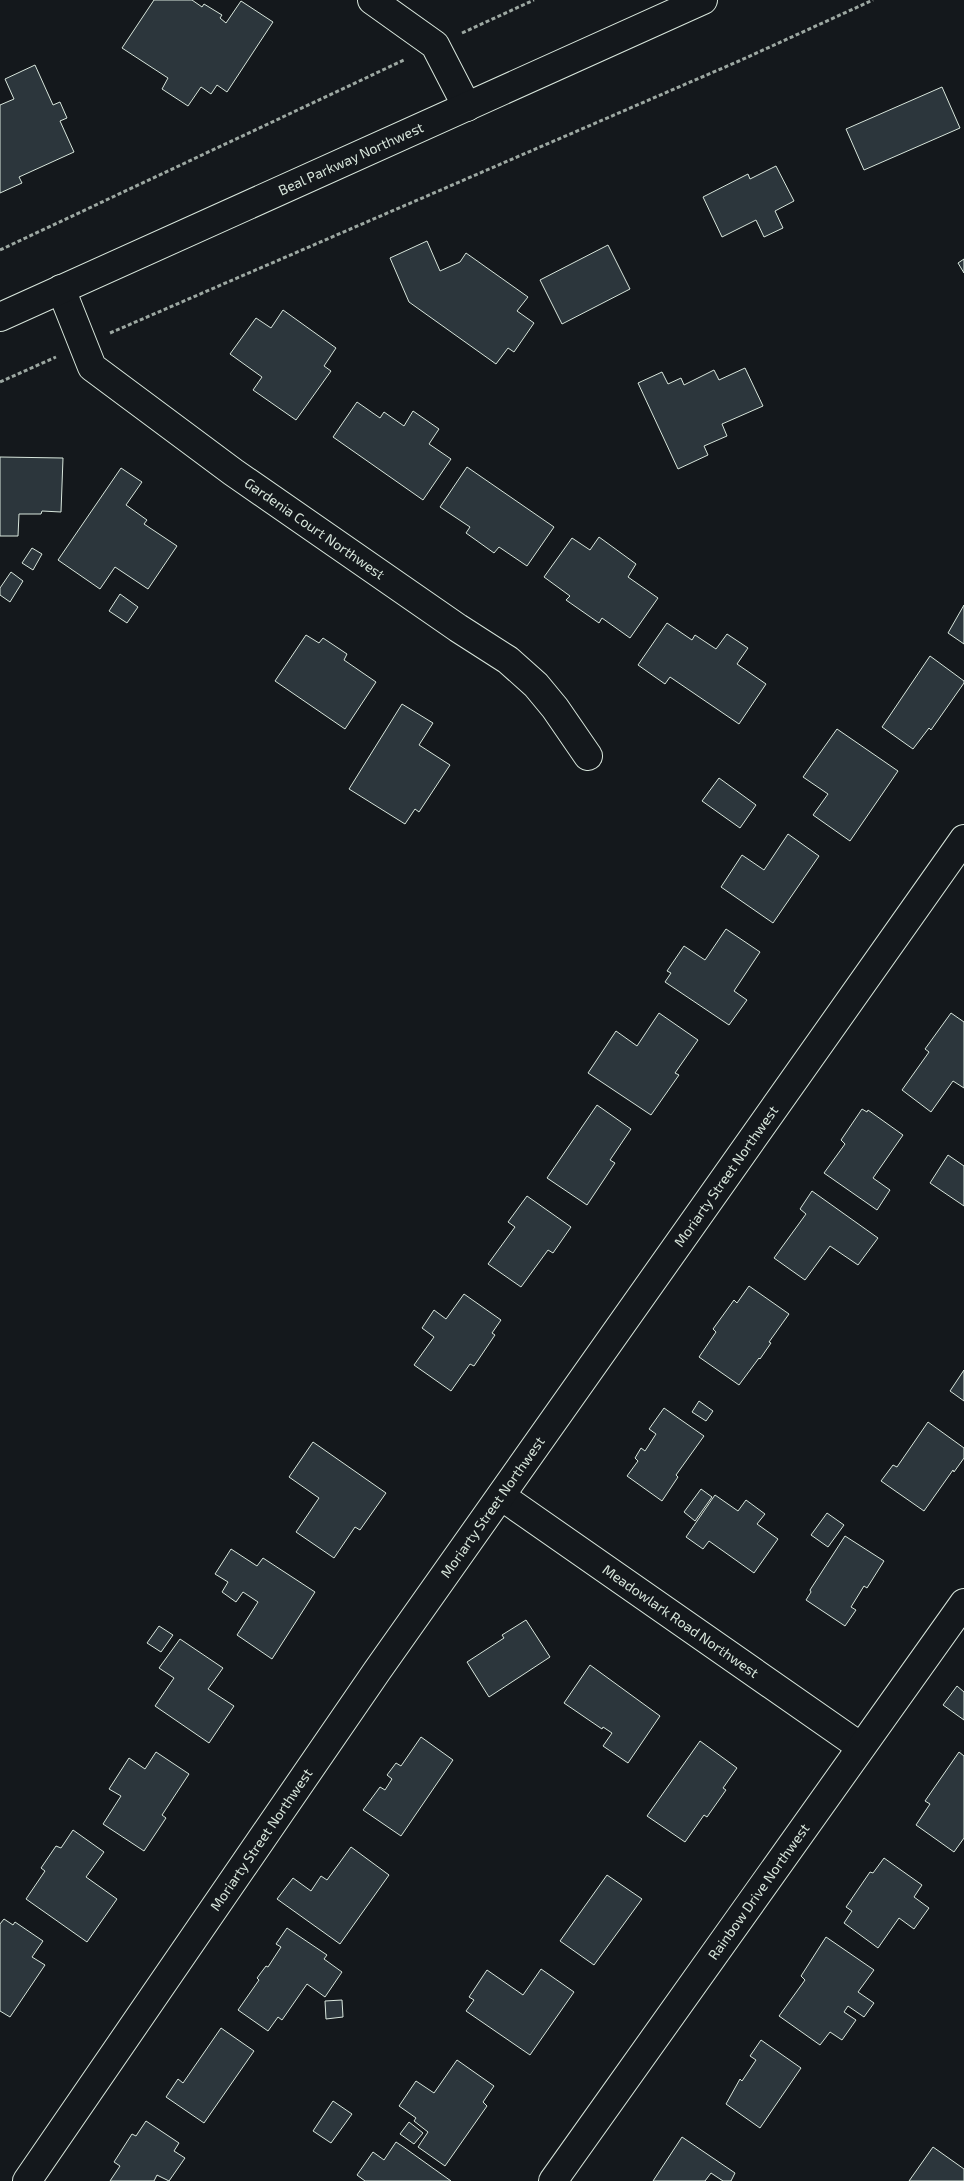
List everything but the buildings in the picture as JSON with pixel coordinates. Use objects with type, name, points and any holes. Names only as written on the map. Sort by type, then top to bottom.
[{"type":"street","points":[[372,0],[435,45],[467,107]]},
{"type":"street","name":"Beal Parkway Northwest","points":[[0,317],[702,0]]},
{"type":"street","name":"Gardenia Court Northwest","points":[[61,289],[92,368],[233,472],[458,628],[508,660],[536,685],[555,708],[588,756]]},
{"type":"street","name":"Moriarty Street Northwest","points":[[27,2181],[377,1671],[964,839]]},
{"type":"street","name":"Meadowlark Road Northwest","points":[[501,1496],[861,1746]]},
{"type":"street","name":"Rainbow Drive Northwest","points":[[553,2181],[964,1603]]},
{"type":"path","points":[[0,250],[534,0]]},
{"type":"path","points":[[0,382],[739,61],[872,0]]}]
